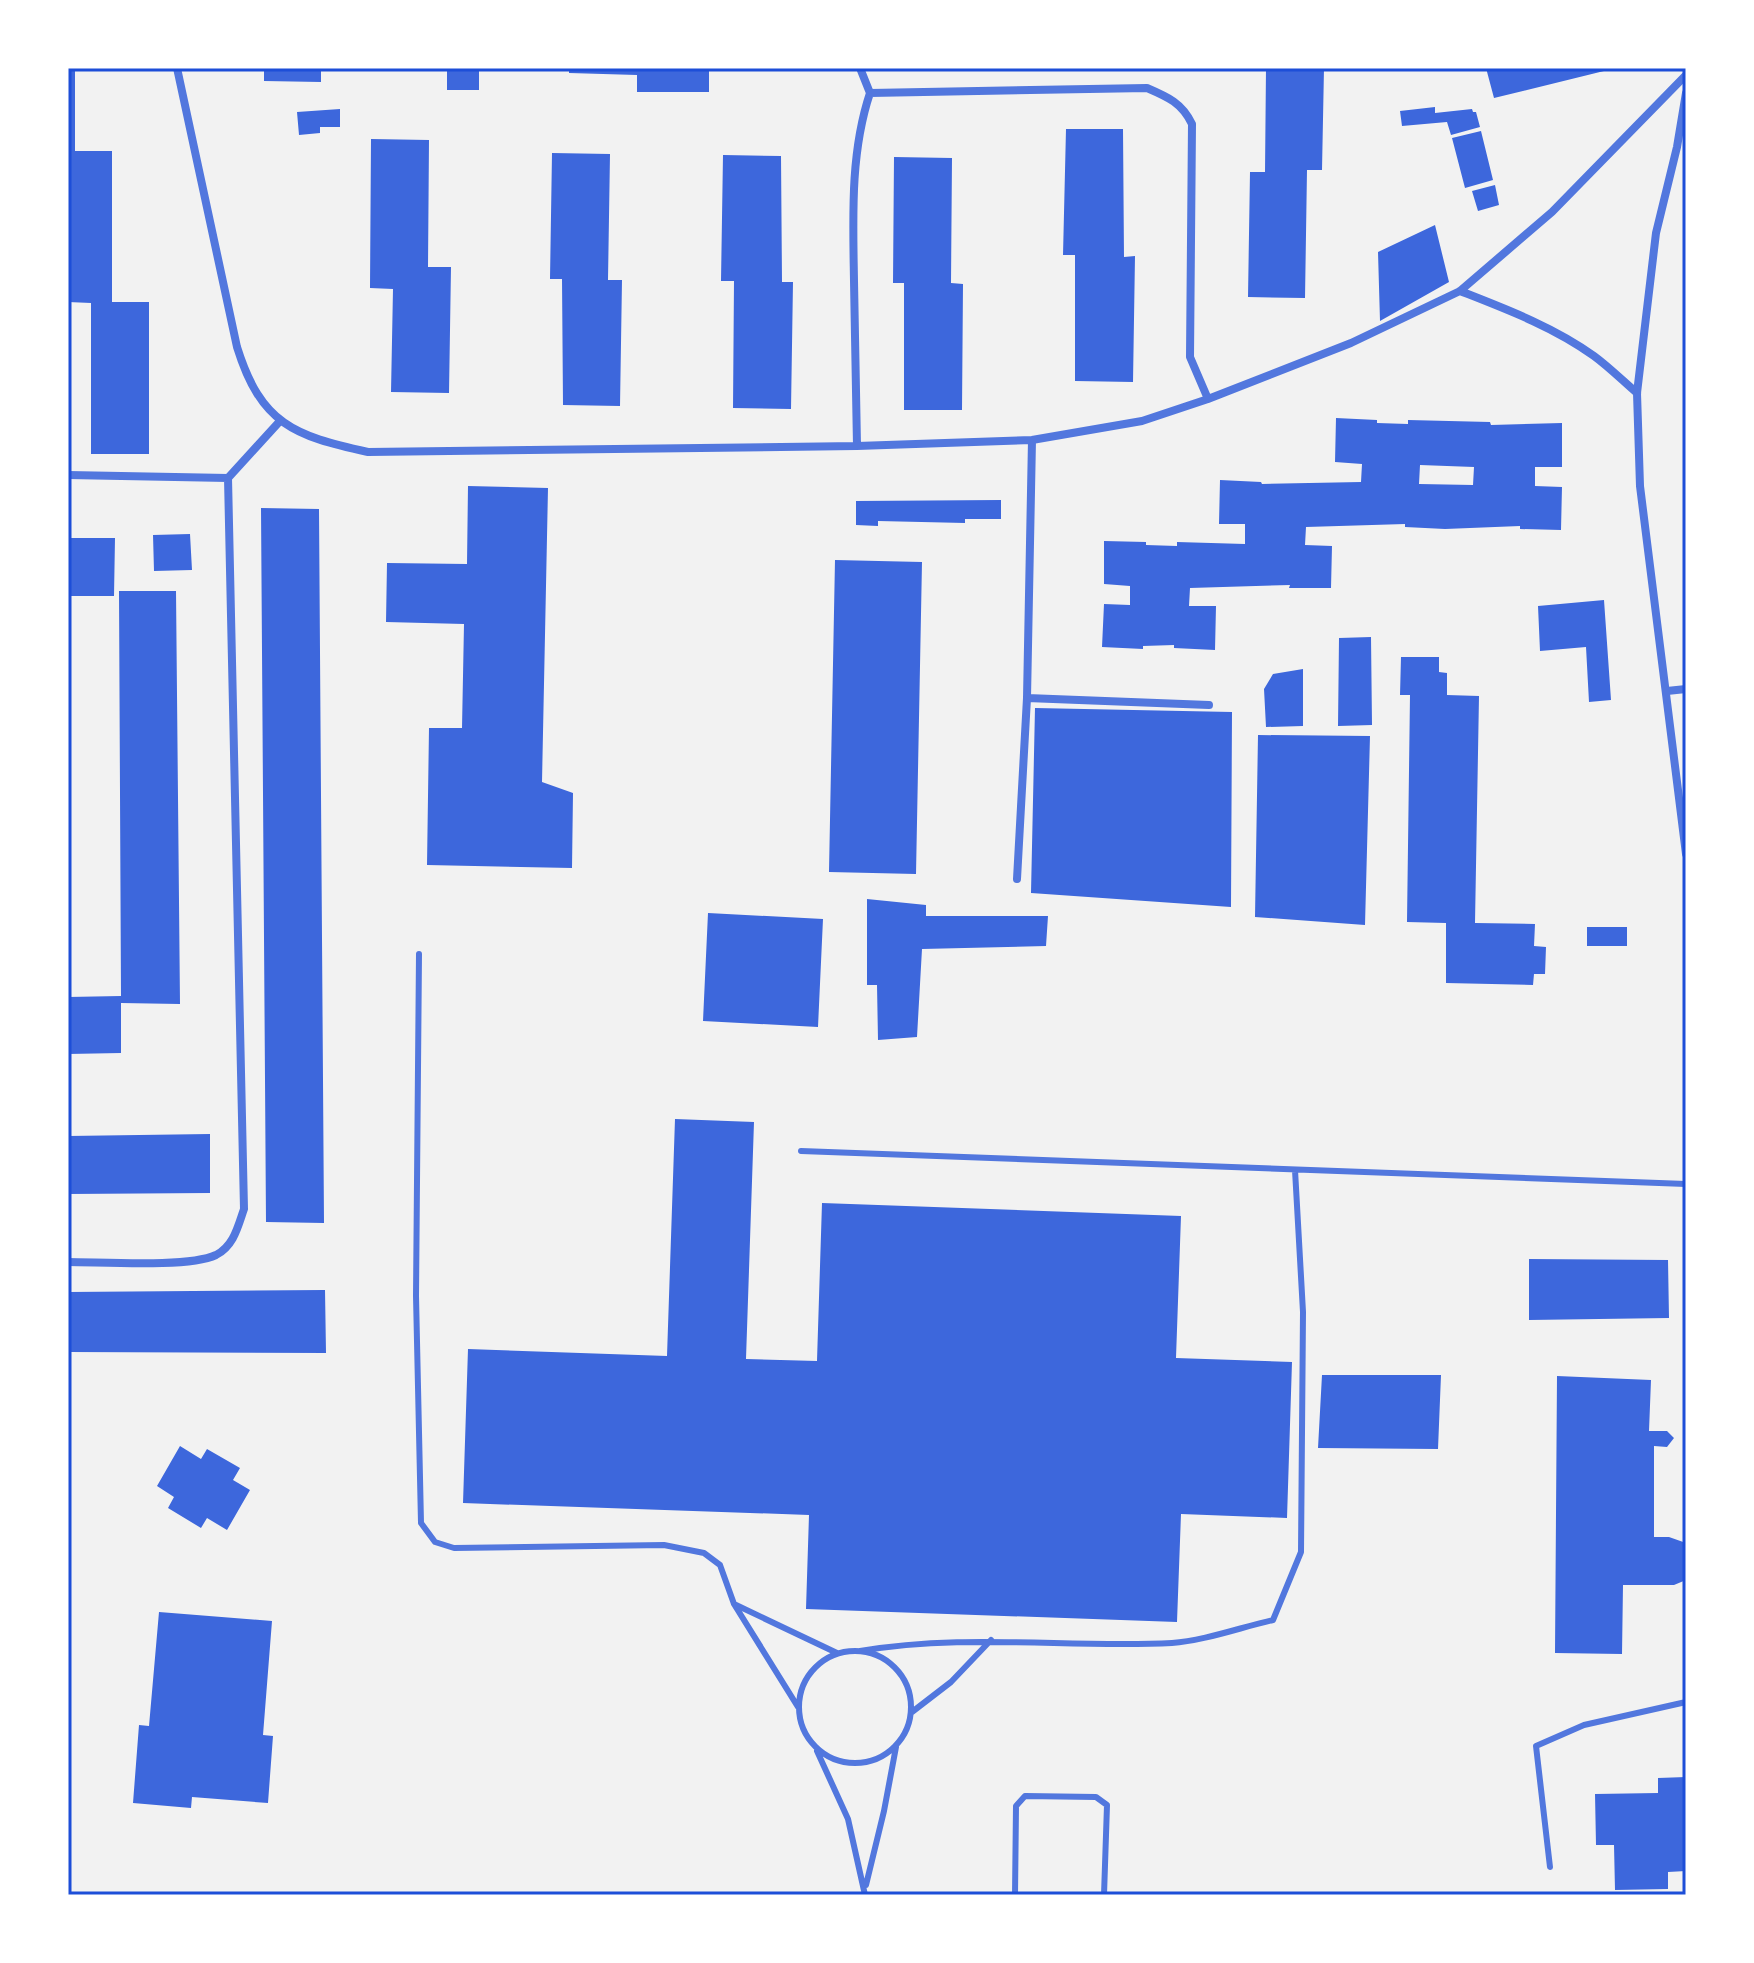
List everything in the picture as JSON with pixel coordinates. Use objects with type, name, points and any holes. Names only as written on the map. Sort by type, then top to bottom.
[{"type":"street","points":[[177,68],[237,347],[247,380],[280,421],[318,441],[368,452],[857,446],[1032,440],[1142,421],[1208,399],[1351,343],[1460,291],[1552,212],[1686,75]]},
{"type":"street","points":[[857,446],[854,239],[857,150],[870,93],[860,68]]},
{"type":"street","points":[[870,93],[1147,88],[1185,108],[1192,124],[1190,357],[1208,399]]},
{"type":"street","points":[[1686,93],[1677,147],[1656,233],[1637,393],[1640,486],[1686,854]]},
{"type":"street","points":[[1460,291],[1558,334],[1594,356],[1637,393]]},
{"type":"street","points":[[68,1262],[188,1261],[217,1254],[233,1239],[244,1209],[228,478],[280,421]]},
{"type":"street","points":[[1017,879],[1027,698],[1032,440]]},
{"type":"street","points":[[68,475],[228,478]]},
{"type":"street","points":[[1667,691],[1686,689]]},
{"type":"street","points":[[1027,698],[1209,705]]},
{"type":"lane","points":[[419,954],[416,1296],[421,1523],[435,1542],[454,1548],[664,1545],[704,1553],[720,1565],[734,1604],[798,1707],[803,1730],[816,1749],[848,1819],[865,1892]]},
{"type":"lane","points":[[801,1151],[1686,1184]]},
{"type":"lane","points":[[798,1707],[803,1684],[817,1665],[837,1653],[895,1645],[991,1640],[1175,1643],[1273,1620],[1301,1552],[1303,1312],[1295,1170]]},
{"type":"lane","points":[[734,1604],[837,1653]]},
{"type":"lane","points":[[912,1712],[951,1682],[991,1640]]},
{"type":"lane","points":[[816,1749],[835,1761],[856,1764],[878,1760],[896,1747],[907,1731],[912,1712],[909,1690],[898,1671],[881,1657],[860,1651]]},
{"type":"lane","points":[[1550,1867],[1536,1746],[1584,1725],[1686,1702]]},
{"type":"lane","points":[[865,1892],[896,1747]]},
{"type":"lane","points":[[1015,1895],[1016,1806],[1025,1796],[1096,1797],[1107,1805],[1104,1895]]},
{"type":"building","points":[[68,68],[75,68],[75,151],[112,151],[112,302],[149,302],[149,454],[91,454],[91,303],[68,302]]},
{"type":"building","points":[[264,68],[321,68],[321,82],[264,81]]},
{"type":"building","points":[[447,68],[479,68],[479,90],[447,90]]},
{"type":"building","points":[[569,68],[709,68],[709,92],[637,92],[637,75],[569,73]]},
{"type":"building","points":[[1266,68],[1324,68],[1322,170],[1307,170],[1305,298],[1248,297],[1250,172],[1265,172]]},
{"type":"building","points":[[1486,68],[1604,68],[1604,71],[1494,98]]},
{"type":"building","points":[[1435,107],[1435,113],[1472,109],[1476,112],[1480,127],[1451,135],[1447,122],[1402,126],[1400,111]]},
{"type":"building","points":[[340,109],[340,127],[320,127],[320,133],[299,135],[297,112]]},
{"type":"building","points":[[1066,129],[1123,129],[1124,257],[1135,256],[1133,382],[1075,381],[1075,255],[1063,255]]},
{"type":"building","points":[[1481,131],[1493,180],[1465,188],[1452,138]]},
{"type":"building","points":[[371,139],[429,140],[428,267],[451,267],[449,393],[391,392],[393,289],[370,288]]},
{"type":"building","points":[[552,153],[610,154],[608,280],[622,280],[620,406],[563,405],[562,279],[550,279]]},
{"type":"building","points":[[723,155],[781,156],[782,282],[793,282],[791,409],[733,408],[734,281],[721,281]]},
{"type":"building","points":[[894,157],[952,158],[951,283],[963,284],[962,410],[904,410],[904,283],[893,283]]},
{"type":"building","points":[[1495,185],[1499,205],[1478,211],[1472,191]]},
{"type":"building","points":[[1435,225],[1449,282],[1380,321],[1378,252]]},
{"type":"building","points":[[1336,418],[1408,424],[1408,420],[1490,422],[1491,425],[1562,423],[1562,467],[1535,467],[1535,486],[1562,487],[1561,530],[1520,529],[1520,526],[1445,529],[1405,527],[1405,524],[1306,527],[1305,545],[1332,546],[1331,588],[1289,588],[1290,585],[1190,588],[1189,606],[1216,606],[1215,650],[1174,648],[1174,645],[1143,646],[1143,649],[1102,647],[1104,604],[1130,605],[1130,586],[1104,584],[1104,541],[1177,546],[1177,542],[1245,544],[1245,524],[1219,524],[1220,480],[1262,484],[1361,482],[1362,464],[1335,462]],"holes":[[[1420,465],[1474,467],[1473,485],[1419,484]]]},
{"type":"building","points":[[468,486],[548,488],[542,782],[573,793],[572,868],[427,865],[429,728],[462,728],[464,624],[386,622],[387,563],[467,564]]},
{"type":"building","points":[[1001,500],[1001,519],[965,519],[965,523],[878,521],[878,526],[856,525],[856,501]]},
{"type":"building","points":[[261,508],[319,509],[324,1223],[266,1222]]},
{"type":"building","points":[[190,534],[192,570],[154,571],[153,535]]},
{"type":"building","points":[[68,538],[115,538],[114,596],[68,596]]},
{"type":"building","points":[[835,560],[922,562],[916,874],[829,872]]},
{"type":"building","points":[[119,591],[176,591],[180,1004],[121,1003],[121,1053],[68,1054],[68,997],[121,996]]},
{"type":"building","points":[[1604,600],[1611,700],[1589,702],[1586,647],[1540,651],[1538,606]]},
{"type":"building","points":[[1371,637],[1372,725],[1338,726],[1339,638]]},
{"type":"building","points":[[1401,657],[1439,657],[1439,672],[1447,673],[1447,695],[1479,696],[1475,923],[1535,924],[1534,946],[1546,947],[1545,974],[1534,974],[1533,985],[1446,983],[1446,923],[1407,922],[1410,695],[1400,695]]},
{"type":"building","points":[[1303,669],[1303,726],[1266,727],[1264,689],[1273,674]]},
{"type":"building","points":[[1035,708],[1232,712],[1231,907],[1031,893]]},
{"type":"building","points":[[1258,735],[1370,736],[1365,925],[1255,917]]},
{"type":"building","points":[[867,899],[926,905],[926,916],[1048,916],[1046,946],[922,949],[917,1037],[878,1040],[877,985],[867,985]]},
{"type":"building","points":[[708,913],[823,919],[818,1027],[703,1021]]},
{"type":"building","points":[[1587,927],[1627,927],[1627,946],[1587,946]]},
{"type":"building","points":[[675,1119],[754,1122],[746,1359],[817,1361],[822,1203],[1181,1216],[1176,1358],[1292,1362],[1287,1518],[1181,1514],[1177,1622],[806,1609],[809,1515],[463,1503],[468,1349],[667,1356]]},
{"type":"building","points":[[210,1134],[210,1193],[68,1194],[68,1136]]},
{"type":"building","points":[[1529,1259],[1668,1260],[1669,1318],[1529,1320]]},
{"type":"building","points":[[325,1290],[326,1353],[68,1352],[68,1292]]},
{"type":"building","points":[[1322,1375],[1441,1375],[1438,1449],[1318,1448]]},
{"type":"building","points":[[1557,1376],[1651,1380],[1649,1431],[1667,1431],[1674,1438],[1667,1447],[1654,1446],[1654,1537],[1669,1537],[1686,1543],[1686,1580],[1674,1585],[1623,1585],[1622,1654],[1555,1653]]},
{"type":"building","points":[[180,1446],[201,1459],[207,1449],[240,1468],[233,1480],[250,1490],[227,1530],[207,1518],[201,1528],[168,1508],[174,1497],[157,1486]]},
{"type":"building","points":[[159,1612],[272,1621],[263,1735],[273,1736],[268,1803],[192,1797],[191,1808],[133,1803],[139,1725],[149,1726]]},
{"type":"building","points":[[1686,1777],[1686,1871],[1668,1872],[1668,1889],[1615,1890],[1614,1845],[1596,1845],[1595,1794],[1658,1793],[1658,1778]]}]
